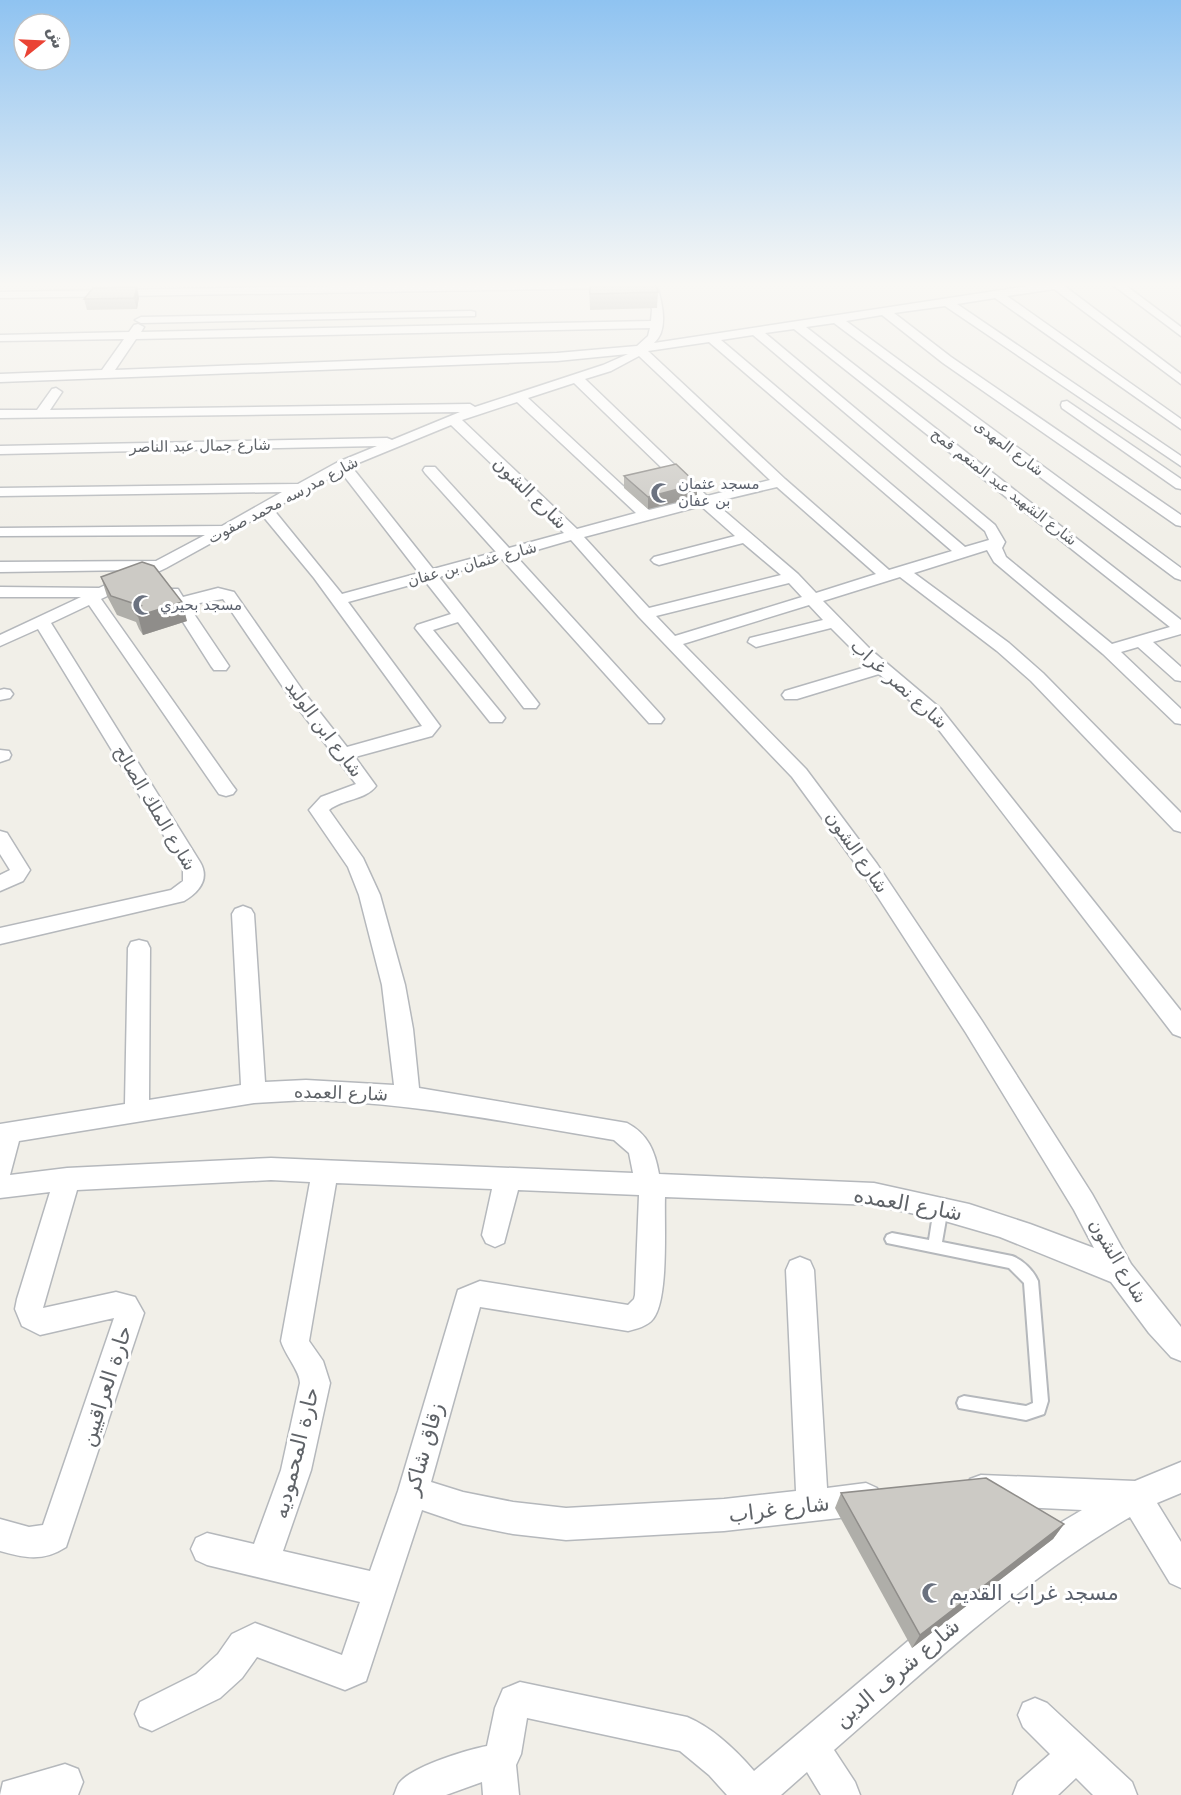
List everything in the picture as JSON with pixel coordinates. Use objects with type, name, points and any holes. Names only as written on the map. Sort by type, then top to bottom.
[{"type":"street","points":[[106,374],[108,369]]},
{"type":"street","points":[[0,378],[259,369]]},
{"type":"street","name":"شارع مدرسه محمد صفوت","points":[[0,641],[157,567],[228,530],[342,465],[482,408],[601,369]]},
{"type":"street","points":[[660,369],[780,482],[896,575],[1003,647],[1037,677],[1181,825]]},
{"type":"street","points":[[748,369],[963,553]]},
{"type":"street","points":[[800,369],[990,528],[999,558],[1109,650],[1181,719]]},
{"type":"street","name":"شارع الشهيد عبد المنعم قمح","points":[[852,369],[1181,628]]},
{"type":"street","name":"شارع المهدى","points":[[904,369],[1181,575]]},
{"type":"street","points":[[960,369],[1181,522]]},
{"type":"street","points":[[1045,369],[1181,462]]},
{"type":"street","points":[[1102,369],[1181,425]]},
{"type":"street","points":[[1166,369],[1181,380]]},
{"type":"street","name":"شارع نصر غراب","points":[[576,378],[703,500],[792,578],[811,600],[881,668],[920,699],[949,728],[1181,1028]]},
{"type":"street","points":[[41,413],[56,392]]},
{"type":"street","points":[[519,397],[646,515]]},
{"type":"street","points":[[1067,405],[1174,491]]},
{"type":"street","points":[[0,414],[482,408]]},
{"type":"street","points":[[234,427],[240,411]]},
{"type":"street","name":"شارع الشون","points":[[453,419],[574,535],[645,614],[799,773],[847,835],[974,1027],[1083,1202],[1121,1273],[1159,1324],[1181,1347]]},
{"type":"street","name":"شارع جمال عبد الناصر","points":[[0,450],[399,442]]},
{"type":"street","points":[[342,465],[530,704]]},
{"type":"street","points":[[430,470],[655,719]]},
{"type":"street","name":"شارع عثمان بن عفان","points":[[338,600],[646,515],[780,482]]},
{"type":"street","points":[[0,492],[302,488]]},
{"type":"street","points":[[1144,497],[1174,491]]},
{"type":"street","points":[[265,509],[302,552],[431,729],[342,754]]},
{"type":"street","points":[[0,532],[228,530]]},
{"type":"street","points":[[659,560],[747,537]]},
{"type":"street","points":[[672,642],[734,621],[996,545]]},
{"type":"street","points":[[0,567],[157,567],[220,666]]},
{"type":"street","points":[[645,614],[792,578]]},
{"type":"street","points":[[0,592],[96,594],[226,790]]},
{"type":"street","name":"شارع ابن الوليد","points":[[180,602],[226,593],[292,688],[366,786],[328,801],[319,810],[366,882],[394,981],[405,1045],[407,1096]]},
{"type":"street","points":[[461,616],[423,628],[496,718]]},
{"type":"street","name":"شارع الملك الصالح","points":[[0,936],[177,896],[190,888],[196,877],[193,867],[42,622]]},
{"type":"street","points":[[756,642],[833,622]]},
{"type":"street","points":[[1109,650],[1181,628]]},
{"type":"street","points":[[0,633],[20,632]]},
{"type":"street","points":[[1142,641],[1181,676]]},
{"type":"street","points":[[791,695],[881,668]]},
{"type":"street","points":[[0,838],[20,870],[16,876],[0,884]]},
{"type":"street","points":[[243,914],[254,1093]]},
{"type":"street","points":[[137,1113],[139,948]]},
{"type":"street","name":"شارع العمده","points":[[4,1134],[254,1093],[347,1091],[407,1096],[618,1130],[631,1136],[641,1147],[650,1183]]},
{"type":"street","points":[[0,1169],[4,1134]]},
{"type":"street","name":"شارع العمده","points":[[0,1187],[67,1179],[271,1169],[874,1194],[941,1208],[1020,1231],[1121,1273]]},
{"type":"street","name":"حارة المحموديه","points":[[263,1562],[296,1470],[315,1383],[312,1366],[300,1356],[295,1341],[325,1171]]},
{"type":"street","name":"حارة العراقيين","points":[[0,1535],[39,1545],[55,1536],[130,1313],[125,1306],[116,1305],[40,1322],[32,1317],[29,1309],[31,1299],[67,1179]]},
{"type":"street","points":[[495,1235],[507,1180]]},
{"type":"street","name":"زقاق شاكر","points":[[152,1714],[208,1686],[230,1666],[244,1646],[255,1641],[349,1672],[356,1664],[413,1491],[468,1299],[480,1294],[628,1318],[640,1314],[648,1306],[649,1295],[650,1183]]},
{"type":"street","points":[[800,1270],[812,1505]]},
{"type":"street","points":[[950,1489],[1135,1497],[1181,1477]]},
{"type":"street","name":"شارع غراب","points":[[413,1491],[463,1508],[513,1518],[566,1524],[724,1515],[893,1496]]},
{"type":"street","points":[[1135,1497],[1181,1572]]},
{"type":"street","name":"شارع شرف الدين","points":[[752,1795],[939,1637],[1071,1534],[1135,1497]]},
{"type":"street","points":[[207,1548],[380,1590]]},
{"type":"street","points":[[500,1779],[512,1708],[515,1701],[520,1699],[687,1735],[710,1750],[752,1795]]},
{"type":"street","points":[[1035,1714],[1119,1795]]},
{"type":"street","points":[[810,1745],[842,1795]]},
{"type":"street","points":[[1031,1795],[1076,1754]]},
{"type":"street","points":[[412,1795],[448,1774],[481,1764],[500,1779]]},
{"type":"street","points":[[16,1795],[65,1782]]},
{"type":"lane","points":[[934,1247],[941,1208]]},
{"type":"lane","points":[[892,1239],[1012,1262],[1026,1274],[1032,1288],[1041,1401],[1038,1409],[1026,1413],[964,1403]]},
{"type":"building","points":[[676,464],[697,484],[648,497],[624,476]]},
{"type":"building","points":[[142,562],[154,566],[182,602],[138,616],[133,610],[141,606],[111,596],[101,577]]},
{"type":"building","name":"مسجد غراب القديم","points":[[986,1478],[1064,1524],[920,1635],[841,1493]]},
{"type":"place","name":"مسجد عثمان بن عفان","points":[[661,493]]},
{"type":"place","name":"مسجد بحيري","points":[[143,605]]},
{"type":"place","name":"مسجد غراب القديم","points":[[932,1593]]}]
